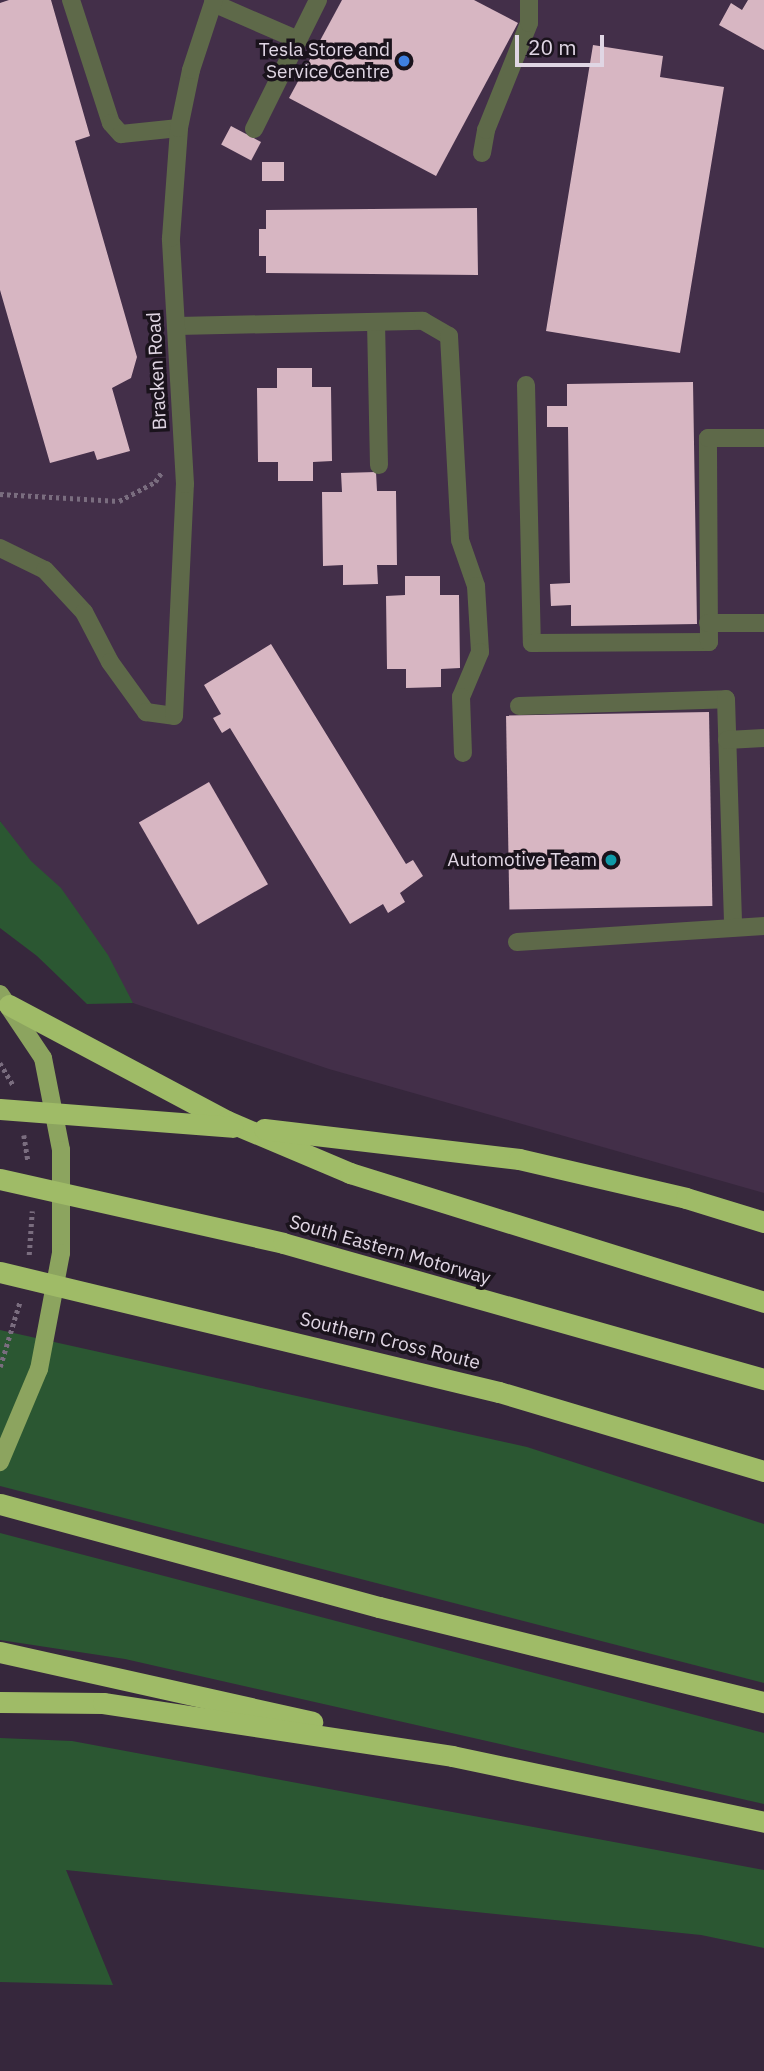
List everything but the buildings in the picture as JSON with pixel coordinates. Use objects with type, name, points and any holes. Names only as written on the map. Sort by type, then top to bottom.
[{"type":"highway","points":[[5,1000],[227,1121],[350,1173],[764,1302]]},
{"type":"highway","points":[[8,1104],[349,1136],[519,1159],[686,1198],[764,1222]]},
{"type":"highway","name":"South Eastern Motorway","points":[[0,1179],[283,1243],[764,1379]]},
{"type":"highway","name":"Southern Cross Route","points":[[0,1272],[485,1388],[764,1471]]},
{"type":"highway","points":[[0,1504],[379,1607],[764,1702]]},
{"type":"highway","points":[[0,1653],[112,1674],[452,1756],[764,1822]]},
{"type":"highway","points":[[0,1702],[103,1703],[452,1756]]},
{"type":"main road","points":[[0,1462],[38,1369],[61,1253],[61,1150],[43,1058],[5,1000]]},
{"type":"street","points":[[71,0],[111,123],[121,134],[179,128]]},
{"type":"street","points":[[254,129],[318,0]]},
{"type":"street","points":[[482,153],[486,130],[529,23],[529,0]]},
{"type":"street","points":[[214,1],[298,40]]},
{"type":"street","name":"Bracken Road","points":[[0,548],[46,570],[84,612],[110,662],[146,712],[174,716],[185,484],[171,238],[179,128],[191,70],[214,1]]},
{"type":"street","points":[[376,322],[379,465]]},
{"type":"street","points":[[177,326],[376,322],[434,324],[452,345],[460,540],[475,586],[480,652],[461,697],[464,753]]},
{"type":"street","points":[[526,385],[532,643],[709,642],[708,438],[764,438]]},
{"type":"street","points":[[708,623],[764,623]]},
{"type":"street","points":[[519,706],[726,699],[733,926]]},
{"type":"street","points":[[727,740],[764,738]]},
{"type":"street","points":[[517,942],[764,926]]},
{"type":"path","points":[[0,494],[119,501],[155,482],[164,467]]},
{"type":"path","points":[[0,1063],[8,1104]]},
{"type":"path","points":[[22,1124],[29,1164]]},
{"type":"path","points":[[28,1262],[31,1202]]},
{"type":"path","points":[[0,1367],[21,1296]]},
{"type":"shaded area","points":[[0,0],[764,0],[764,1193],[329,1069],[133,1003],[14,846],[0,821]]},
{"type":"green space","points":[[0,821],[31,861],[61,888],[108,955],[133,1003],[87,1004],[37,956],[0,928]]},
{"type":"green space","points":[[0,1330],[527,1447],[764,1524],[764,1683],[0,1486]]},
{"type":"green space","points":[[0,1533],[764,1733],[764,1804],[125,1659],[0,1640]]},
{"type":"green space","points":[[0,1738],[72,1741],[764,1870],[764,1948],[701,1935],[66,1870],[113,1985],[0,1982]]},
{"type":"place","name":"Tesla Store and Service Centre","points":[[404,61]]},
{"type":"place","name":"Automotive Team","points":[[611,860]]}]
